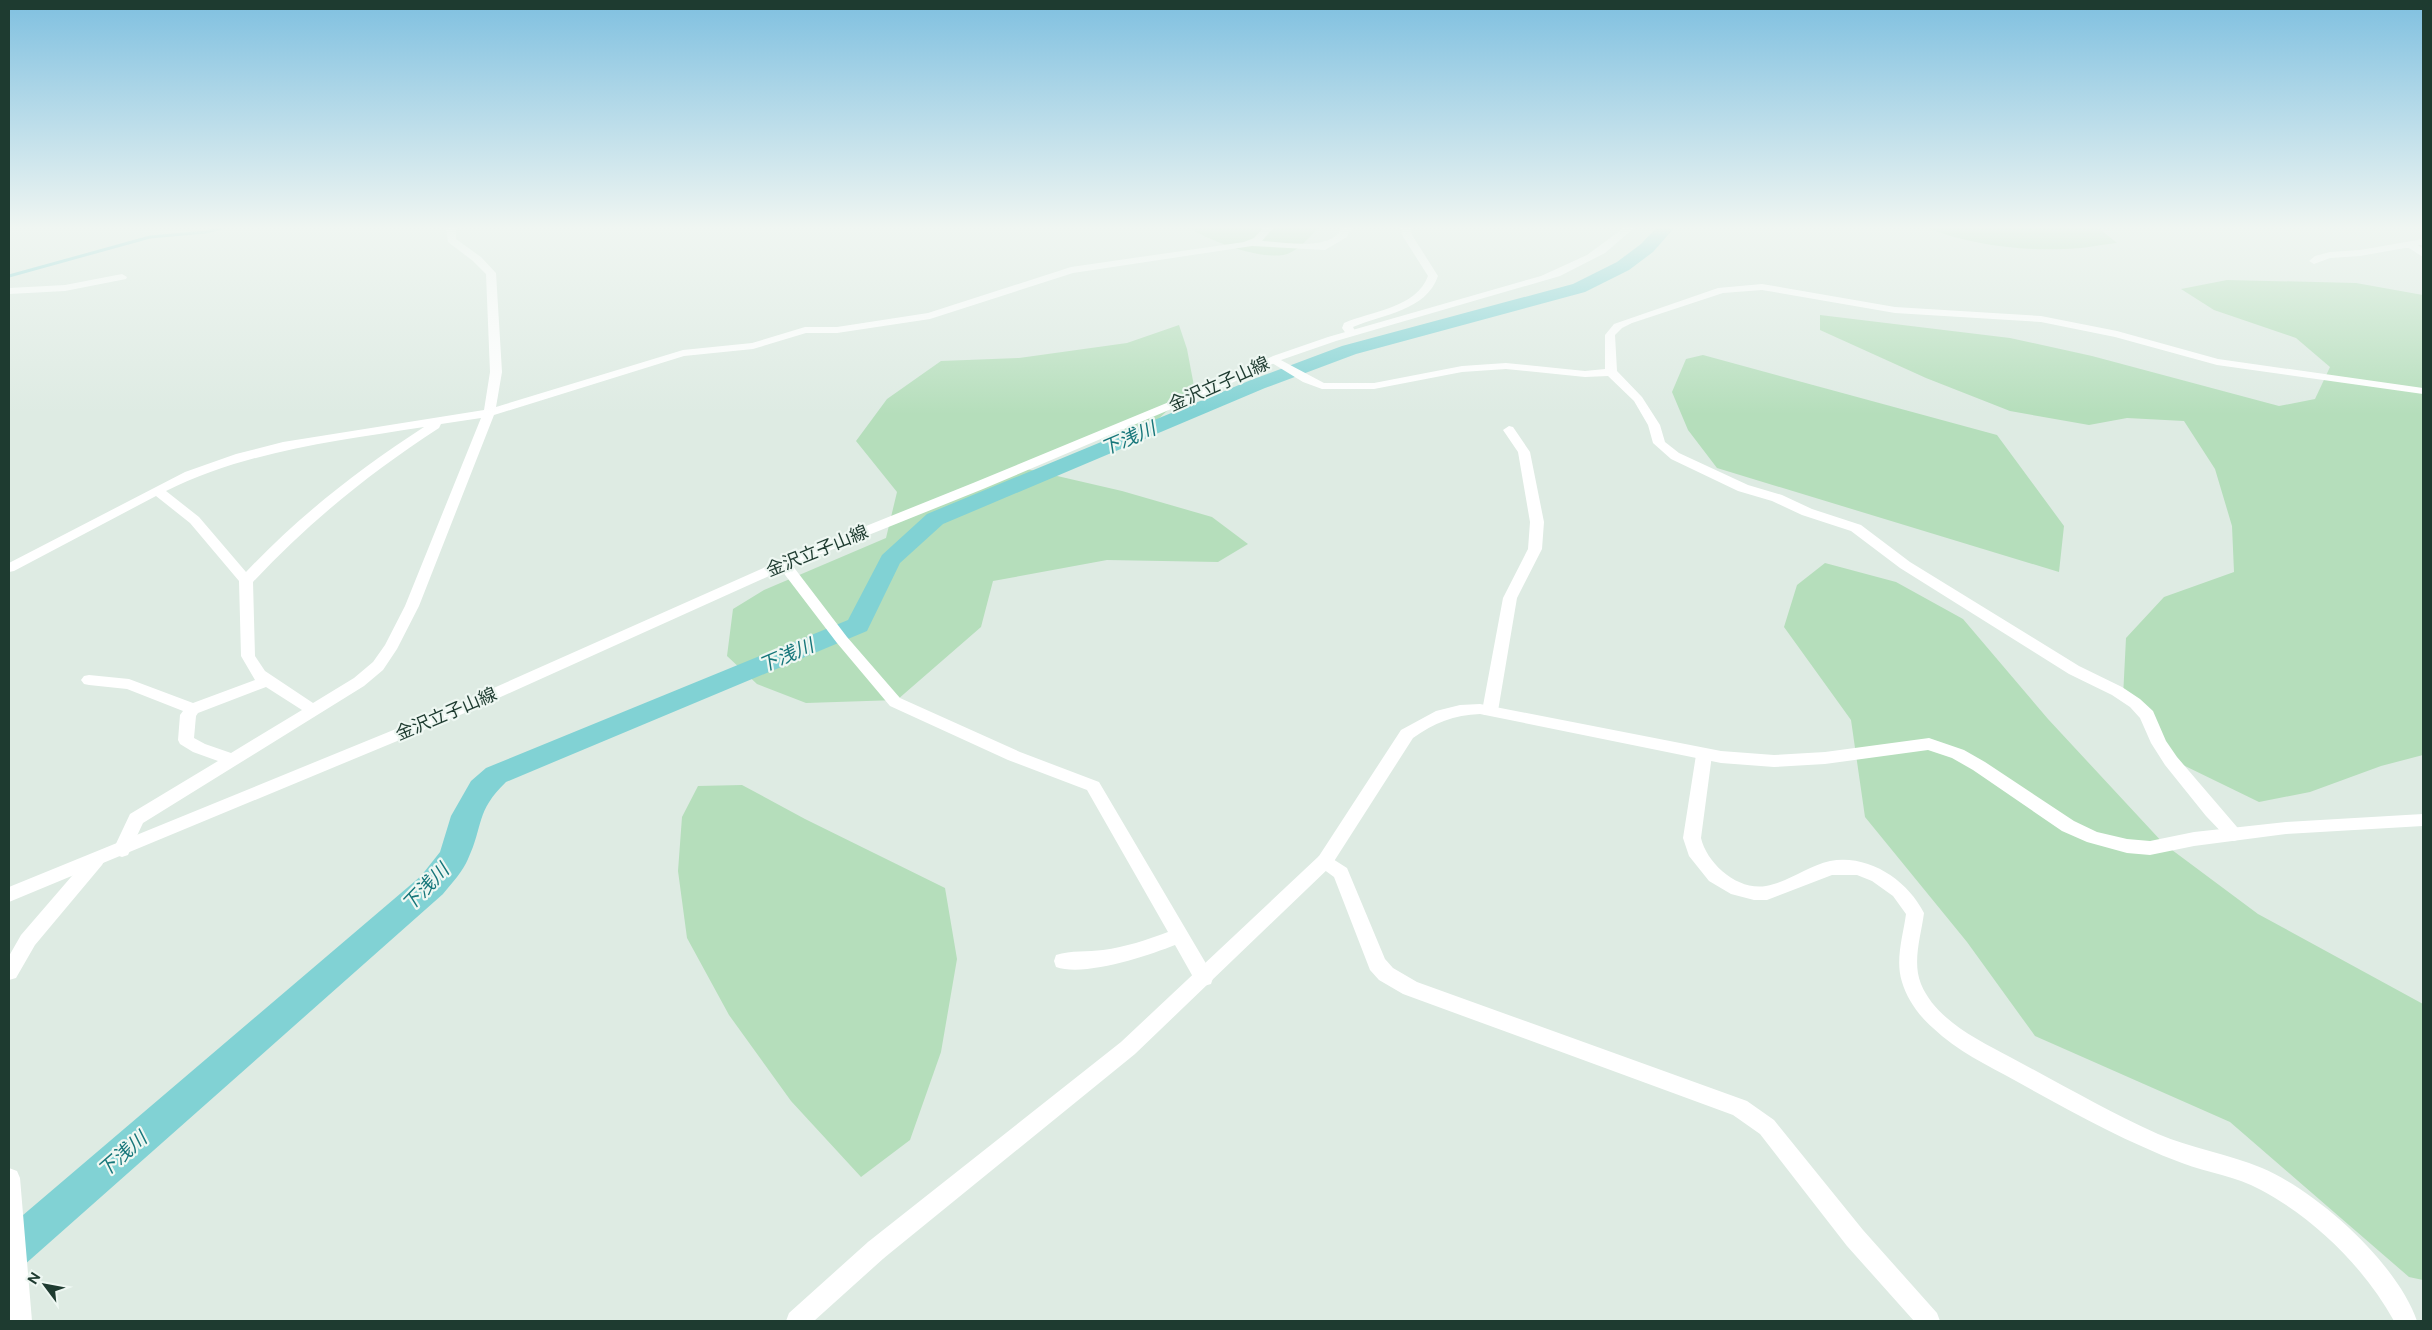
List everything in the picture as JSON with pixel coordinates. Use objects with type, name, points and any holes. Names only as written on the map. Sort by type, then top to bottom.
[{"type":"street","points":[[9,291],[45,289]]},
{"type":"street","points":[[122,850],[136,819],[359,682],[378,666],[392,646],[412,606],[489,413],[496,372],[492,289]]},
{"type":"street","points":[[9,568],[157,491],[219,464],[283,446],[489,413],[683,353],[753,346],[805,330],[837,330],[930,316],[1013,289]]},
{"type":"street","points":[[1351,334],[1347,328],[1348,325],[1418,298],[1426,289]]},
{"type":"street","name":"金沢立子山線","points":[[9,895],[122,850],[467,706],[784,564],[978,486],[1273,360],[1351,334],[1507,289]]},
{"type":"street","points":[[1732,289],[1722,290],[1618,326],[1609,339],[1611,372],[1638,399],[1647,412],[1654,425],[1659,443],[1675,456],[1743,488],[1777,498],[1807,512],[1856,528],[1911,569],[2074,670],[2135,702],[2147,715],[2159,743],[2171,762],[2212,812],[2234,834]]},
{"type":"street","points":[[1766,289],[1895,310],[1979,313],[2041,319],[2117,334],[2217,362],[2423,391]]},
{"type":"street","points":[[1273,360],[1307,380],[1322,386],[1374,386],[1462,369],[1506,366],[1585,374],[1611,372]]},
{"type":"street","points":[[246,581],[264,561],[354,480],[392,452],[441,421]]},
{"type":"street","points":[[1490,711],[1510,598],[1535,549],[1536,540],[1537,522],[1524,452],[1509,430]]},
{"type":"street","points":[[157,491],[169,498],[198,523],[220,547],[246,581],[248,656],[259,675],[313,710]]},
{"type":"street","points":[[784,564],[842,640],[895,702],[1014,756],[1093,786],[1204,978]]},
{"type":"street","points":[[89,680],[129,684],[193,709]]},
{"type":"street","points":[[233,760],[199,748],[186,740],[188,715],[193,709],[267,680]]},
{"type":"street","points":[[797,1321],[876,1250],[1128,1048],[1204,978],[1325,860],[1407,734],[1424,721],[1459,709],[1490,711],[1704,755],[1774,761],[1816,759],[1929,744],[1958,754],[1979,766],[2037,808],[2068,826],[2093,837],[2127,846],[2150,848],[2194,839],[2286,828],[2423,820]]},
{"type":"street","points":[[1704,755],[1692,838],[1695,851],[1715,876],[1738,889],[1760,893],[1776,890],[1831,868],[1858,868],[1878,876],[1899,891],[1915,914],[1907,957],[1912,985],[1926,1006],[1958,1038],[2109,1121],[2172,1150],[2267,1181],[2291,1195],[2348,1243],[2385,1287],[2406,1321]]},
{"type":"street","points":[[9,972],[28,940],[96,860]]},
{"type":"street","points":[[1325,860],[1341,873],[1377,964],[1386,974],[1410,988],[1740,1108],[1767,1127],[1855,1238],[1929,1321]]},
{"type":"street","points":[[1063,961],[1103,958],[1136,952],[1180,936]]},
{"type":"street","points":[[9,1178],[21,1321]]},
{"type":"green space","points":[[2181,289],[2390,289],[2423,295],[2423,755],[2381,766],[2310,792],[2259,802],[2183,765],[2123,697],[2126,638],[2164,597],[2234,572],[2232,526],[2215,469],[2184,421],[2127,418],[2089,425],[2010,411],[1926,378],[1820,330],[1820,315],[2010,338],[2092,356],[2279,406],[2315,399],[2330,367],[2296,338],[2214,310]]},
{"type":"green space","points":[[1179,325],[1187,349],[1194,386],[1155,422],[1062,450],[1027,469],[1122,491],[1212,517],[1248,544],[1218,562],[1107,560],[993,581],[981,627],[897,700],[806,703],[757,684],[727,656],[733,609],[764,590],[886,538],[897,492],[856,441],[887,399],[941,361],[1019,358],[1127,343]]},
{"type":"green space","points":[[1703,355],[1997,435],[2064,526],[2059,572],[1717,468],[1688,430],[1672,392],[1686,359]]},
{"type":"green space","points":[[1825,563],[1896,582],[1963,619],[2048,719],[2164,844],[2258,914],[2423,1004],[2423,1280],[2409,1277],[2230,1122],[2035,1036],[1967,942],[1865,817],[1851,720],[1784,627],[1797,585]]},
{"type":"green space","points":[[742,785],[805,819],[945,888],[957,959],[941,1052],[910,1140],[861,1177],[791,1101],[729,1015],[687,938],[678,871],[682,817],[698,786]]},
{"type":"waterway","name":"下浅川","points":[[9,1252],[432,885],[454,857],[466,816],[481,789],[496,775],[858,625],[890,560],[935,519],[1258,384],[1349,350],[1575,289]]}]
